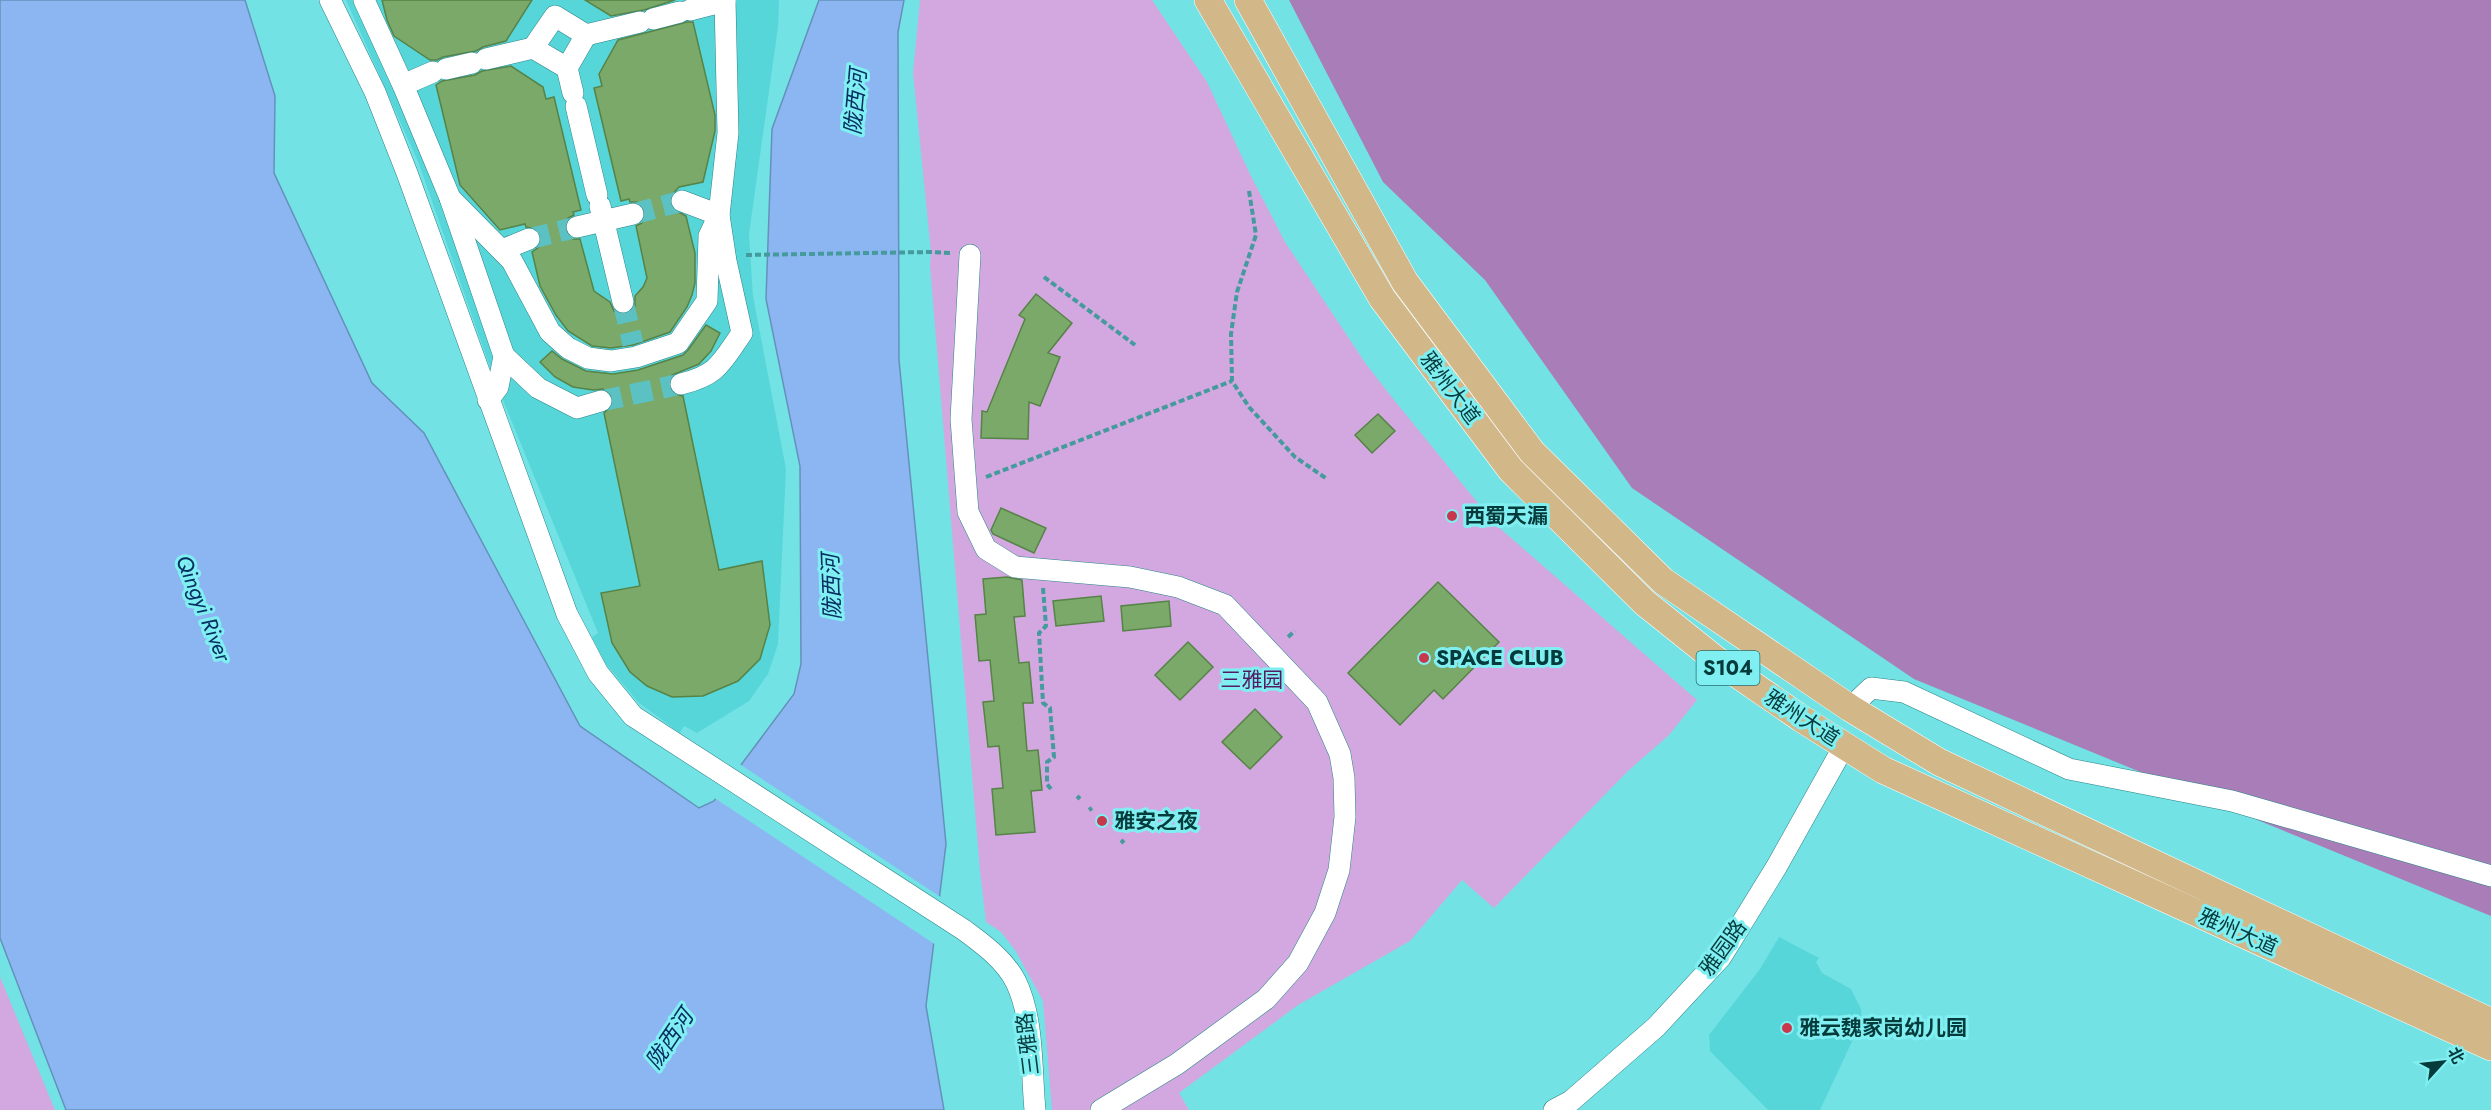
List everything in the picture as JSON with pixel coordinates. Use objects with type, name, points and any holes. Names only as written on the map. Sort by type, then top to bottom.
[{"type":"main road","name":"雅州大道","points":[[1208,0],[1382,298],[1511,470],[1645,603],[1715,659],[1883,770],[2491,1047]]},
{"type":"main road","name":"雅州大道","points":[[1248,0],[1405,282],[1532,452],[1663,581],[1850,708],[1940,762],[2491,1022]]},
{"type":"street","name":"三雅路","points":[[330,0],[375,92],[407,173],[567,615],[598,673],[633,716],[991,949],[1016,980],[1027,1015],[1035,1110]]},
{"type":"street","points":[[364,0],[403,85],[450,198],[504,356],[538,388],[577,408],[602,401]]},
{"type":"street","points":[[623,302],[567,68],[586,35],[725,1],[728,133],[719,215],[741,333],[716,371],[696,381],[681,384]]},
{"type":"street","points":[[533,48],[553,8],[586,35]]},
{"type":"street","points":[[403,85],[439,71],[533,48],[567,68]]},
{"type":"street","points":[[450,198],[512,261],[550,332],[567,348],[588,358],[611,361],[635,351],[678,343],[707,301],[710,236],[719,215]]},
{"type":"street","points":[[682,201],[719,215]]},
{"type":"street","points":[[600,207],[633,214]]},
{"type":"street","points":[[577,227],[600,207]]},
{"type":"street","points":[[502,250],[529,239]]},
{"type":"street","points":[[970,255],[961,419],[968,512],[986,549],[1015,567],[1159,583],[1178,587],[1225,605],[1317,702],[1340,754],[1344,778],[1345,817],[1339,870],[1325,914],[1298,963],[1266,999],[1177,1064],[1101,1110]]},
{"type":"street","points":[[488,400],[498,387],[504,356]]},
{"type":"street","points":[[1850,708],[1871,688],[1904,692],[2069,769],[2232,801],[2491,876]]},
{"type":"street","name":"雅园路","points":[[1554,1110],[1571,1101],[1656,1027],[1721,957],[1777,866],[1844,746]]},
{"type":"path","points":[[1249,191],[1256,235],[1237,292],[1231,334],[1232,381],[1250,407],[1295,457],[1327,479]]},
{"type":"path","points":[[750,254],[931,252]]},
{"type":"path","points":[[1044,277],[1135,345]]},
{"type":"path","points":[[966,484],[1232,381]]},
{"type":"path","points":[[1041,569],[1046,627],[1039,633],[1043,703],[1050,708],[1051,717],[1054,757],[1047,762],[1047,784],[1051,789]]},
{"type":"path","points":[[1288,637],[1295,631]]},
{"type":"shaded area","points":[[346,0],[779,0],[778,27],[749,234],[753,296],[786,469],[778,644],[768,674],[749,701],[697,733],[684,726],[680,733],[639,703],[605,663],[592,637],[598,633],[492,373],[419,164]]},
{"type":"shaded area","points":[[1289,0],[2491,0],[2491,916],[1914,679],[1632,488],[1485,280],[1383,182]]},
{"type":"shaded area","name":"雅云魏家岗幼儿园","points":[[1779,937],[1819,958],[1816,962],[1822,973],[1851,989],[1861,1009],[1862,1020],[1820,1110],[1768,1110],[1710,1051],[1709,1035],[1760,969]]},
{"type":"green space","name":"三雅园","points":[[920,0],[1152,0],[1207,82],[1285,242],[1366,364],[1394,400],[1495,524],[1697,700],[1669,735],[1628,771],[1494,908],[1462,880],[1410,941],[1298,1005],[1179,1093],[1189,1110],[1052,1110],[1043,1001],[1015,950],[1001,932],[986,922],[930,266],[931,252],[913,73]]},
{"type":"green space","points":[[0,977],[55,1110],[0,1110]]},
{"type":"water","points":[[0,0],[245,0],[275,96],[274,173],[372,383],[424,433],[580,726],[699,808],[714,801],[794,694],[801,664],[800,466],[766,299],[772,129],[819,0],[904,0],[898,32],[899,360],[946,844],[926,1006],[944,1110],[66,1110],[0,938]]},
{"type":"pier","points":[[738,763],[942,898],[936,945],[713,797]]},
{"type":"building","points":[[382,0],[532,0],[506,41],[476,51],[430,60],[394,36]]},
{"type":"building","points":[[585,0],[675,0],[644,10],[611,16]]},
{"type":"building","points":[[693,22],[715,115],[715,131],[703,182],[679,187],[670,197],[673,209],[686,216],[695,253],[695,283],[692,295],[687,307],[670,332],[633,345],[611,348],[592,346],[568,331],[540,286],[532,252],[539,247],[541,241],[537,229],[526,227],[525,224],[500,230],[460,185],[436,85],[442,81],[511,66],[543,87],[546,99],[554,97],[581,210],[573,212],[574,215],[568,218],[565,230],[573,239],[580,239],[594,291],[610,302],[614,311],[627,314],[635,306],[635,296],[647,278],[636,226],[642,223],[645,212],[637,202],[630,202],[629,199],[621,201],[594,88],[602,86],[599,74],[618,40]]},
{"type":"building","points":[[1036,294],[1072,323],[1048,353],[1060,357],[1040,406],[1029,402],[1028,439],[981,438],[982,411],[987,412],[1025,319],[1019,315]]},
{"type":"building","points":[[706,325],[720,333],[711,351],[699,364],[672,375],[669,387],[673,394],[683,396],[719,570],[762,561],[770,625],[760,659],[738,681],[703,696],[672,697],[647,686],[630,672],[612,643],[601,593],[640,586],[604,413],[613,405],[613,397],[603,389],[573,387],[555,377],[540,362],[552,351],[562,359],[586,371],[613,374],[638,370],[683,355]]},
{"type":"building","points":[[1378,414],[1395,431],[1372,453],[1355,435]]},
{"type":"building","points":[[1001,508],[1046,528],[1034,553],[993,534],[991,530]]},
{"type":"building","points":[[1007,577],[1022,580],[1025,616],[1014,617],[1019,663],[1029,662],[1033,703],[1023,703],[1027,751],[1038,750],[1042,790],[1031,791],[1035,832],[996,835],[992,789],[1003,788],[999,746],[988,747],[983,702],[994,701],[990,660],[979,661],[975,615],[986,614],[983,579]]},
{"type":"building","name":"SPACE CLUB","points":[[1438,582],[1499,642],[1443,699],[1434,690],[1400,725],[1348,673]]},
{"type":"building","points":[[1101,596],[1104,621],[1056,626],[1053,601]]},
{"type":"building","points":[[1169,601],[1171,626],[1123,631],[1121,606]]},
{"type":"building","points":[[1188,642],[1213,667],[1180,700],[1155,675]]},
{"type":"building","points":[[1255,709],[1282,737],[1250,769],[1222,742]]},
{"type":"tunnel","points":[[633,214],[682,201]]},
{"type":"tunnel","points":[[529,239],[577,227]]},
{"type":"tunnel","points":[[623,302],[633,344]]},
{"type":"tunnel","points":[[601,401],[681,384]]},
{"type":"place","name":"西蜀天漏","points":[[1452,516]]},
{"type":"place","name":"SPACE CLUB","points":[[1424,658]]},
{"type":"place","name":"雅安之夜","points":[[1102,821]]},
{"type":"place","name":"雅云魏家岗幼儿园","points":[[1787,1028]]},
{"type":"water label","name":"陇西河","points":[[855,102]]},
{"type":"water label","name":"陇西河","points":[[831,587]]},
{"type":"water label","name":"Qingyi River","points":[[204,608]]},
{"type":"water label","name":"陇西河","points":[[669,1039]]}]
